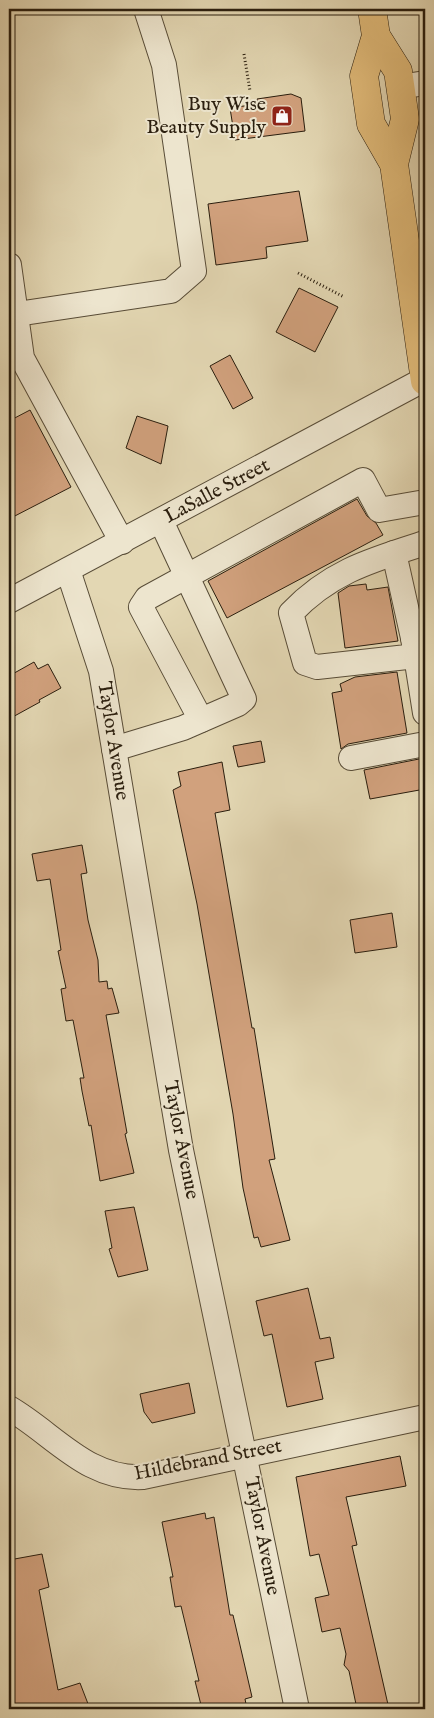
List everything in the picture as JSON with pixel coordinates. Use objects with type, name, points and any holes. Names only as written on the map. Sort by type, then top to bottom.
[{"type":"main road","points":[[372,9],[376,36],[398,71],[413,85],[394,164]]},
{"type":"main road","points":[[376,36],[364,76],[371,124],[394,164],[425,380]]},
{"type":"street","points":[[16,314],[171,291],[194,271],[164,65],[146,9]]},
{"type":"street","points":[[9,265],[16,314],[15,359],[122,542]]},
{"type":"street","name":"LaSalle Street","points":[[9,601],[425,380]]},
{"type":"street","points":[[201,720],[141,607],[147,598],[363,480],[379,510],[425,502]]},
{"type":"street","points":[[114,748],[201,720],[238,704],[244,699],[161,521]]},
{"type":"street","points":[[418,643],[317,667],[305,662],[291,613],[309,594],[330,580],[363,563],[425,543]]},
{"type":"street","points":[[394,553],[418,643],[425,713]]},
{"type":"street","name":"Taylor Avenue","points":[[68,570],[101,671],[181,1150],[246,1454],[297,1709]]},
{"type":"street","points":[[351,758],[425,744]]},
{"type":"street","name":"Hildebrand Street","points":[[9,1408],[86,1464],[108,1474],[131,1477],[425,1417]]},
{"type":"path","points":[[244,54],[250,91]]},
{"type":"path","points":[[298,273],[344,297]]},
{"type":"building","points":[[291,94],[301,98],[305,131],[235,140],[230,108],[258,104],[257,99]]},
{"type":"building","points":[[299,191],[308,241],[266,247],[267,258],[216,265],[208,204]]},
{"type":"building","points":[[299,288],[338,307],[315,352],[276,332]]},
{"type":"building","points":[[230,355],[253,398],[233,409],[210,366]]},
{"type":"building","points":[[30,410],[71,487],[9,519],[9,421]]},
{"type":"building","points":[[137,416],[168,426],[161,464],[126,448]]},
{"type":"building","points":[[357,499],[367,516],[376,523],[383,535],[227,618],[208,581]]},
{"type":"building","points":[[366,584],[367,590],[388,587],[398,641],[345,648],[338,593],[349,586]]},
{"type":"building","points":[[34,662],[38,669],[48,664],[61,688],[9,719],[9,676]]},
{"type":"building","points":[[397,672],[407,733],[348,744],[341,749],[332,693],[342,691],[340,684],[355,677]]},
{"type":"building","points":[[261,741],[265,762],[238,767],[233,746]]},
{"type":"building","points":[[424,758],[425,789],[370,799],[364,770]]},
{"type":"building","points":[[222,762],[230,810],[215,813],[252,1028],[254,1028],[275,1159],[269,1160],[290,1240],[261,1247],[258,1237],[254,1238],[243,1188],[233,1114],[197,904],[173,790],[181,786],[178,772]]},
{"type":"building","points":[[82,845],[87,873],[81,874],[88,920],[98,960],[99,982],[107,981],[108,989],[112,988],[119,1013],[106,1015],[127,1133],[125,1134],[134,1173],[100,1181],[91,1125],[89,1126],[82,1091],[80,1078],[84,1078],[73,1020],[66,1021],[61,989],[66,988],[58,951],[61,950],[50,879],[37,881],[32,854]]},
{"type":"building","points":[[392,913],[397,947],[355,953],[350,920]]},
{"type":"building","points":[[134,1207],[148,1270],[118,1277],[109,1249],[112,1248],[105,1211]]},
{"type":"building","points":[[308,1288],[320,1339],[330,1337],[334,1358],[315,1362],[323,1399],[287,1407],[272,1334],[264,1336],[256,1301]]},
{"type":"building","points":[[189,1383],[195,1413],[152,1423],[144,1412],[140,1394]]},
{"type":"building","points":[[400,1456],[406,1486],[346,1497],[357,1545],[352,1546],[389,1709],[357,1709],[349,1671],[344,1665],[346,1654],[340,1628],[322,1632],[315,1598],[329,1595],[319,1554],[310,1556],[296,1477]]},
{"type":"building","points":[[205,1513],[206,1519],[214,1517],[230,1615],[233,1615],[252,1697],[245,1699],[246,1704],[236,1706],[238,1709],[202,1709],[195,1681],[199,1681],[181,1606],[175,1607],[170,1577],[173,1577],[162,1522]]},
{"type":"building","points":[[42,1554],[49,1587],[39,1590],[58,1690],[80,1683],[90,1709],[12,1709],[9,1693],[9,1560]]},
{"type":"place","name":"Buy Wise Beauty Supply","points":[[282,116]]}]
